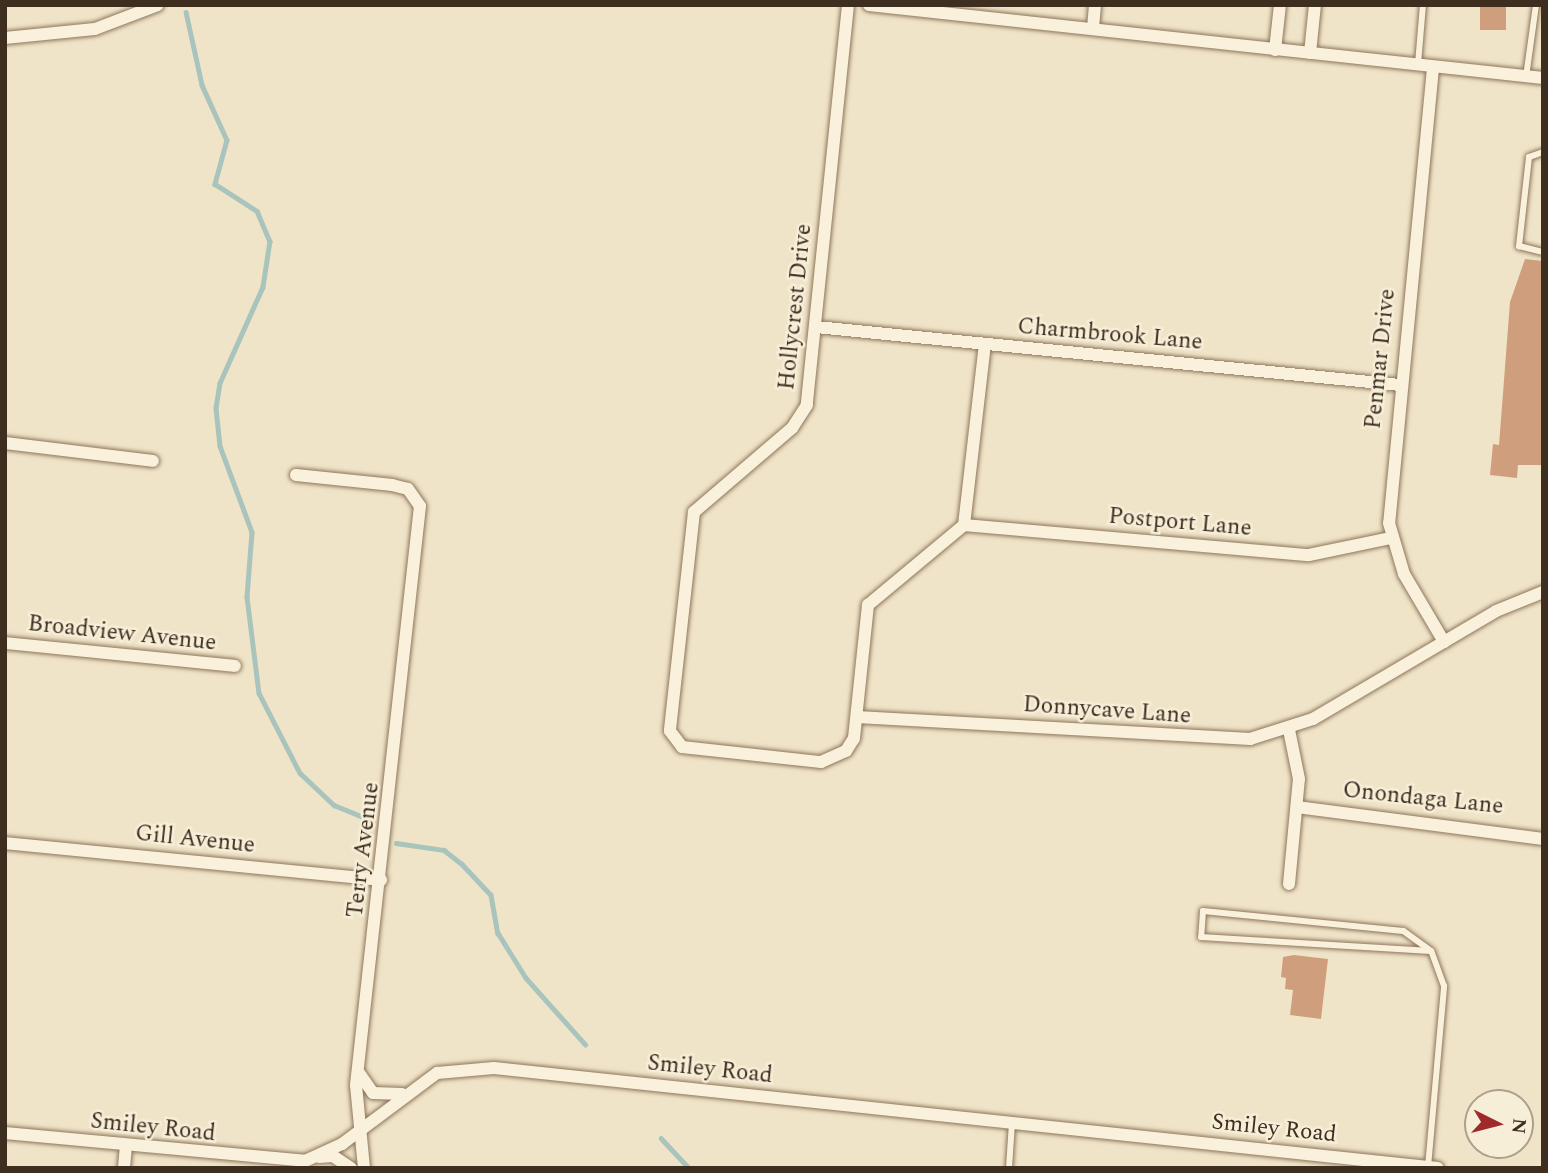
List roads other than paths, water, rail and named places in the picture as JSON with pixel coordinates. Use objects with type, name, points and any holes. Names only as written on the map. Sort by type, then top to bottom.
[{"type":"street","points":[[5,38],[83,31],[158,5]]},
{"type":"street","name":"Hollycrest Drive","points":[[848,5],[816,327],[802,418],[694,512],[670,731],[682,747],[821,762],[846,751],[857,717]]},
{"type":"street","points":[[869,5],[1543,78]]},
{"type":"street","points":[[1093,28],[1096,5]]},
{"type":"street","points":[[1275,50],[1280,5]]},
{"type":"street","points":[[1310,53],[1315,5]]},
{"type":"street","name":"Penmar Drive","points":[[1433,68],[1400,385],[1391,538],[1404,574],[1444,642]]},
{"type":"street","name":"Charmbrook Lane","points":[[816,327],[1400,385]]},
{"type":"street","points":[[857,717],[868,606],[964,525],[985,344]]},
{"type":"street","points":[[5,443],[153,461]]},
{"type":"street","name":"Terry Avenue","points":[[296,475],[408,489],[421,506],[421,538],[358,1070],[364,1168]]},
{"type":"street","name":"Postport Lane","points":[[964,525],[1308,555],[1391,538]]},
{"type":"street","name":"Donnycave Lane","points":[[857,717],[1225,741],[1289,730],[1444,642],[1543,592]]},
{"type":"street","name":"Broadview Avenue","points":[[5,643],[234,666]]},
{"type":"street","points":[[1289,730],[1297,807],[1289,884]]},
{"type":"street","name":"Onondaga Lane","points":[[1297,807],[1543,839]]},
{"type":"street","name":"Gill Avenue","points":[[5,843],[381,880]]},
{"type":"street","name":"Smiley Road","points":[[5,1133],[275,1162],[315,1157],[360,1131],[406,1093],[436,1073],[494,1068],[1383,1165],[1433,1167]]},
{"type":"street","points":[[358,1070],[373,1093],[406,1093]]},
{"type":"street","points":[[124,1168],[126,1147]]},
{"type":"street","points":[[315,1157],[333,1156],[351,1168]]},
{"type":"lane","points":[[1418,66],[1423,5]]},
{"type":"lane","points":[[1527,77],[1535,5]]},
{"type":"lane","points":[[1543,152],[1529,157],[1519,246],[1543,253]]},
{"type":"lane","points":[[1431,951],[1201,937],[1203,911],[1403,931],[1431,951],[1444,986],[1433,1167]]},
{"type":"lane","points":[[1009,1168],[1012,1123]]},
{"type":"waterway","points":[[186,12],[202,85],[227,140],[215,184],[257,211],[270,241],[263,287],[220,383],[216,408],[220,446],[252,532],[247,597],[259,693],[300,773],[334,805],[373,821]]},
{"type":"waterway","points":[[396,843],[444,850],[462,864],[491,895],[498,933],[526,978],[585,1044]]},
{"type":"waterway","points":[[661,1138],[689,1168]]}]
